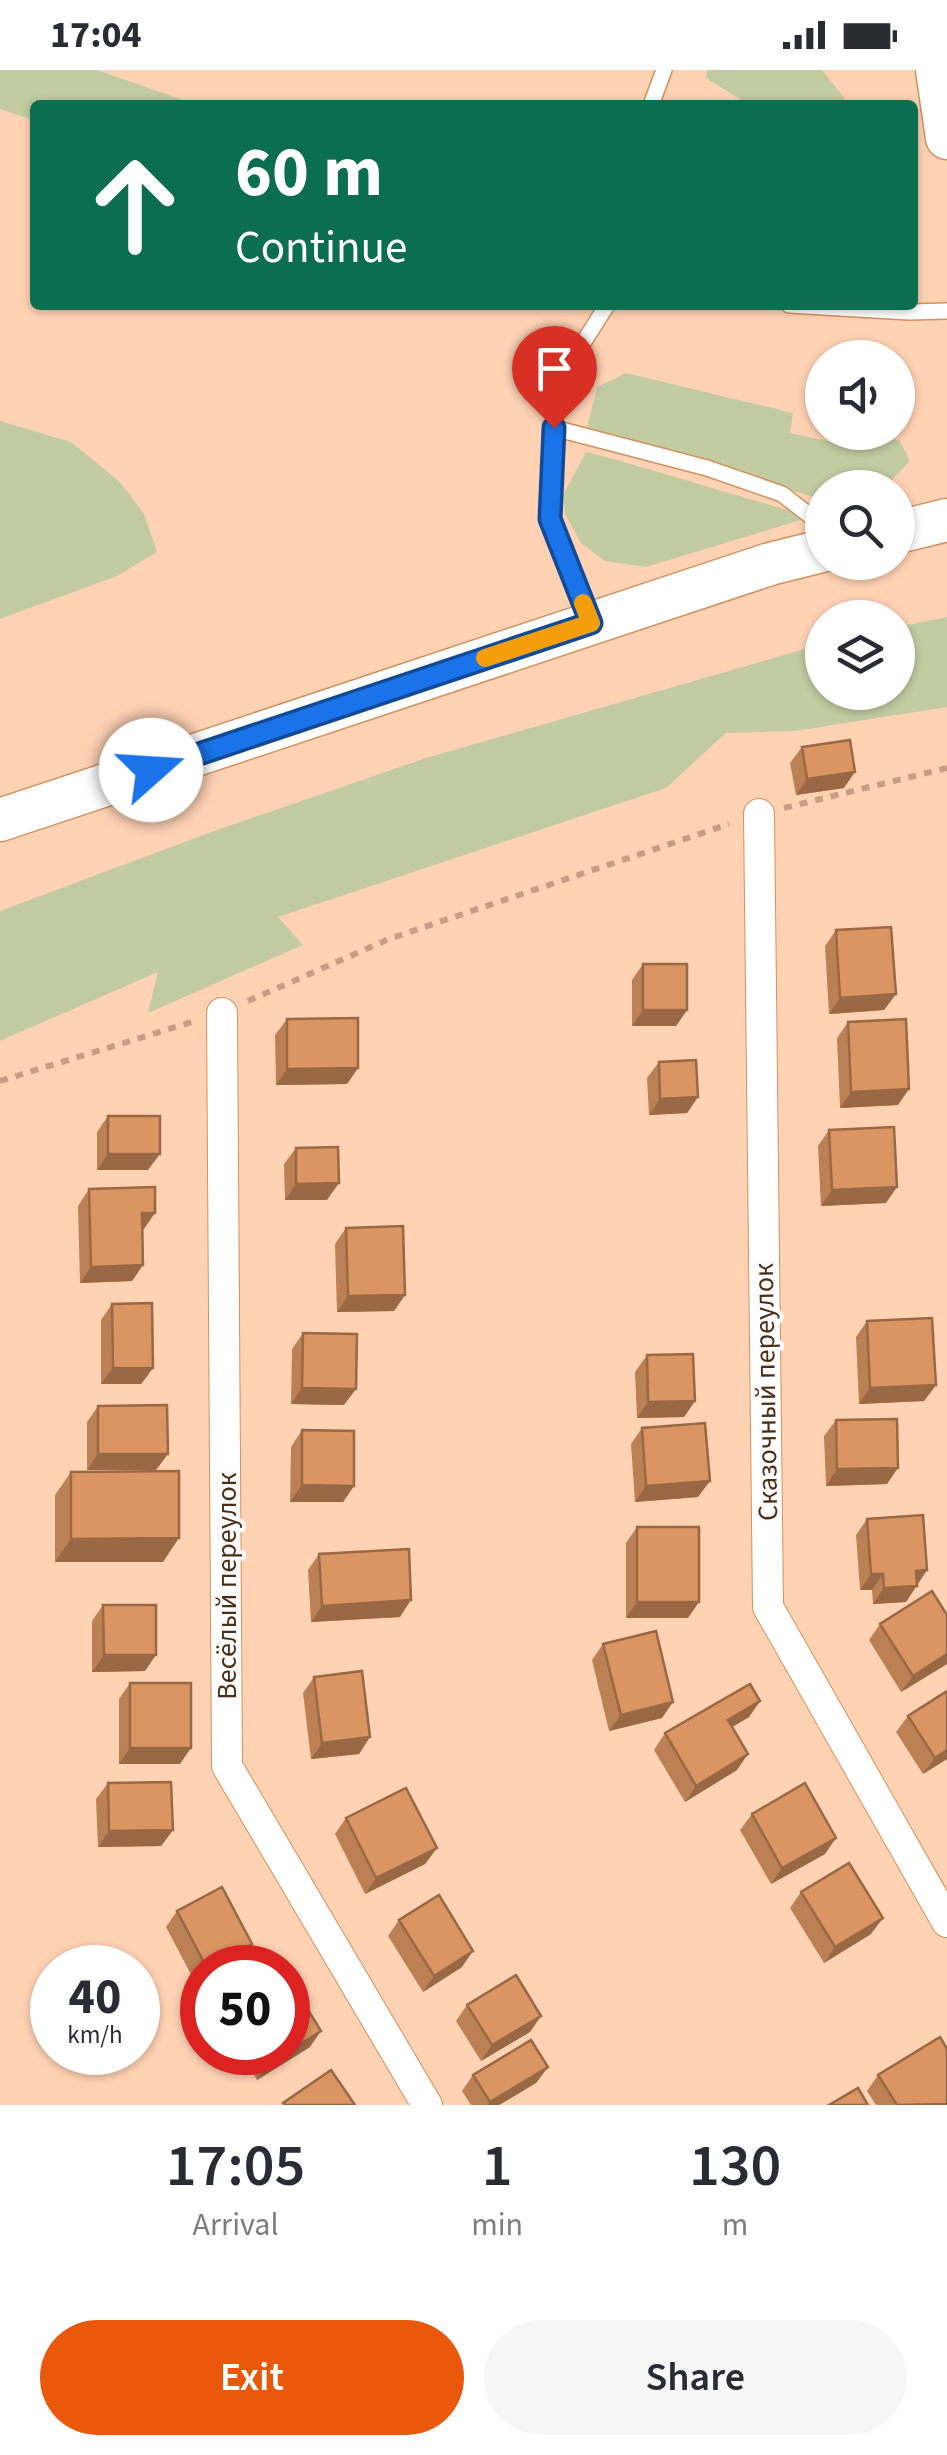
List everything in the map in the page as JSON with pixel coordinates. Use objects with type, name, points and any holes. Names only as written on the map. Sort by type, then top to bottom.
[{"type":"main road","points":[[938,70],[947,138]]},
{"type":"main road","points":[[915,528],[947,520]]},
{"type":"main road","points":[[0,820],[805,555]]},
{"type":"street","name":"Сказочный переулок","points":[[759,814],[768,1608],[947,1922]]},
{"type":"street","name":"Весёлый переулок","points":[[222,1012],[228,1766],[426,2105]]},
{"type":"lane","points":[[653,100],[664,70]]},
{"type":"lane","points":[[591,623],[550,519],[559,380],[604,310]]},
{"type":"lane","points":[[875,310],[947,311]]},
{"type":"lane","points":[[554,428],[707,468],[782,494],[805,512]]},
{"type":"path","points":[[0,1081],[222,1012],[389,939],[759,814],[947,768]]},
{"type":"green space","points":[[0,70],[97,70],[183,100],[30,100],[30,119],[0,109]]},
{"type":"green space","points":[[707,70],[822,70],[846,100],[741,100],[706,78]]},
{"type":"green space","points":[[626,373],[793,413],[790,433],[805,436],[805,450],[904,450],[910,461],[901,470],[805,470],[805,494],[586,432],[597,387]]},
{"type":"green space","points":[[0,421],[71,442],[120,482],[144,514],[157,552],[117,576],[0,619]]},
{"type":"green space","points":[[586,452],[805,515],[805,519],[646,567],[605,561],[581,543],[565,514],[563,495]]},
{"type":"green space","points":[[947,617],[947,707],[795,731],[726,733],[666,788],[278,917],[303,945],[148,1013],[158,972],[0,1041],[0,911],[211,832],[426,758],[805,649],[805,710],[915,710],[915,624]]},
{"type":"building","points":[[850,740],[855,772],[807,779],[802,747]]},
{"type":"building","points":[[891,927],[896,994],[840,998],[836,930]]},
{"type":"building","points":[[643,964],[687,964],[687,1010],[643,1010]]},
{"type":"building","points":[[358,1018],[358,1068],[287,1069],[287,1019]]},
{"type":"building","points":[[906,1019],[909,1089],[851,1092],[848,1022]]},
{"type":"building","points":[[696,1060],[698,1097],[660,1099],[659,1062]]},
{"type":"building","points":[[108,1116],[160,1116],[160,1154],[108,1154]]},
{"type":"building","points":[[894,1127],[897,1187],[832,1190],[829,1130]]},
{"type":"building","points":[[338,1147],[339,1183],[296,1184],[296,1148]]},
{"type":"building","points":[[155,1187],[155,1213],[142,1213],[143,1265],[91,1267],[89,1189]]},
{"type":"building","points":[[403,1226],[405,1295],[348,1296],[346,1228]]},
{"type":"building","points":[[152,1303],[153,1368],[113,1368],[112,1304]]},
{"type":"building","points":[[932,1318],[936,1385],[870,1388],[867,1321]]},
{"type":"building","points":[[303,1333],[357,1334],[356,1389],[302,1388]]},
{"type":"building","points":[[693,1354],[695,1401],[648,1402],[647,1355]]},
{"type":"building","points":[[167,1405],[168,1454],[98,1454],[98,1406]]},
{"type":"building","points":[[897,1419],[898,1468],[837,1469],[836,1420]]},
{"type":"building","points":[[705,1423],[710,1481],[646,1486],[642,1428]]},
{"type":"building","points":[[302,1430],[354,1431],[354,1486],[302,1485]]},
{"type":"building","points":[[179,1471],[179,1538],[71,1539],[71,1472]]},
{"type":"building","points":[[923,1515],[927,1570],[916,1571],[917,1586],[884,1588],[883,1574],[871,1574],[867,1519]]},
{"type":"building","points":[[637,1527],[699,1527],[699,1602],[637,1602]]},
{"type":"building","points":[[409,1549],[411,1600],[322,1606],[319,1554]]},
{"type":"building","points":[[932,1591],[947,1615],[947,1654],[913,1676],[880,1624]]},
{"type":"building","points":[[103,1605],[156,1605],[156,1655],[104,1655]]},
{"type":"building","points":[[656,1631],[673,1702],[621,1715],[603,1644]]},
{"type":"building","points":[[362,1671],[370,1737],[322,1743],[314,1677]]},
{"type":"building","points":[[130,1683],[191,1683],[191,1748],[130,1748]]},
{"type":"building","points":[[750,1684],[760,1701],[728,1720],[748,1754],[696,1786],[665,1733]]},
{"type":"building","points":[[947,1691],[947,1750],[935,1758],[908,1716]]},
{"type":"building","points":[[171,1782],[173,1830],[109,1831],[108,1783]]},
{"type":"building","points":[[805,1783],[836,1838],[782,1868],[752,1814]]},
{"type":"building","points":[[406,1788],[437,1848],[376,1878],[346,1818]]},
{"type":"building","points":[[849,1863],[883,1918],[835,1947],[801,1892]]},
{"type":"building","points":[[222,1887],[252,1944],[195,1945],[177,1911]]},
{"type":"building","points":[[439,1895],[473,1951],[434,1976],[399,1920]]},
{"type":"building","points":[[516,1975],[541,2016],[492,2045],[467,2005]]},
{"type":"building","points":[[310,2013],[321,2031],[310,2038]]},
{"type":"building","points":[[940,2037],[947,2049],[947,2104],[897,2105],[878,2075]]},
{"type":"building","points":[[531,2040],[548,2067],[490,2102],[473,2075]]},
{"type":"building","points":[[331,2070],[355,2105],[283,2103]]},
{"type":"building","points":[[858,2088],[868,2105],[829,2105]]},
{"type":"slow traffic","points":[[485,658],[591,623],[583,603]]},
{"type":"route","points":[[151,770],[591,623],[550,519],[554,428]]}]
